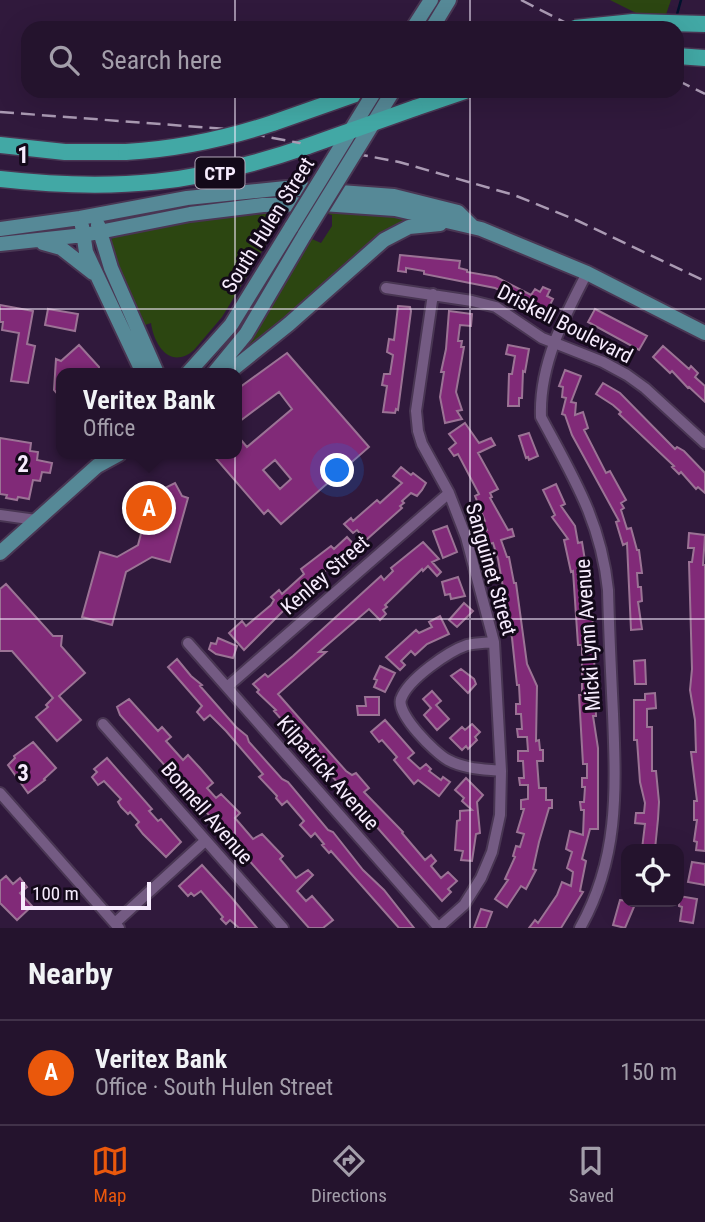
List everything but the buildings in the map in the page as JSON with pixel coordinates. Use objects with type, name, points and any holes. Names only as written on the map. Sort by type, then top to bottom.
[{"type":"highway","points":[[684,23],[705,23]]},
{"type":"highway","points":[[684,56],[705,58]]},
{"type":"highway","name":"CTP","points":[[0,145],[65,152],[167,149],[230,136],[343,98]]},
{"type":"highway","name":"CTP","points":[[0,179],[83,186],[189,179],[247,166],[445,98]]},
{"type":"main road","points":[[417,21],[430,0]]},
{"type":"main road","points":[[436,21],[449,0]]},
{"type":"main road","name":"South Hulen Street","points":[[192,368],[230,325],[371,98]]},
{"type":"main road","name":"South Hulen Street","points":[[218,368],[246,334],[389,98]]},
{"type":"main road","points":[[0,229],[198,197],[286,188],[394,196],[458,212],[472,226]]},
{"type":"main road","points":[[0,244],[92,233],[211,211],[286,204],[395,209],[472,226],[587,273],[705,333]]},
{"type":"main road","points":[[97,215],[86,252],[140,368]]},
{"type":"main road","points":[[80,218],[92,233],[111,268],[155,368]]},
{"type":"main road","points":[[234,368],[396,232],[409,227],[454,224]]},
{"type":"main road","points":[[35,240],[61,248],[99,278]]},
{"type":"main road","points":[[0,553],[102,459]]},
{"type":"main road","points":[[97,466],[110,459]]},
{"type":"street","name":"Micki Lynn Avenue","points":[[580,928],[598,891],[609,848],[616,794],[608,590],[605,560],[591,512],[541,417],[541,385],[555,342],[587,273]]},
{"type":"street","name":"Driskell Boulevard","points":[[386,288],[496,307],[542,338],[603,362],[627,375],[705,443]]},
{"type":"street","name":"Sanguinet Street","points":[[433,294],[416,411],[418,431],[422,444],[449,493],[466,537],[494,642],[501,771],[500,815],[492,852],[481,878],[464,905],[439,928]]},
{"type":"street","name":"Kenley Street","points":[[227,687],[449,493]]},
{"type":"street","points":[[0,514],[36,520]]},
{"type":"street","points":[[494,642],[467,646],[435,664],[410,686],[401,699],[401,709],[405,717],[446,760],[465,767],[501,771]]},
{"type":"street","name":"Kilpatrick Avenue","points":[[188,643],[439,928]]},
{"type":"street","name":"Bonnell Avenue","points":[[103,724],[282,928]]},
{"type":"street","points":[[0,793],[117,926],[205,841]]},
{"type":"green space","points":[[610,0],[671,0],[664,21],[652,21]]},
{"type":"green space","points":[[330,210],[385,213],[415,219],[390,228],[379,236],[237,362],[235,358],[267,313],[312,239],[321,243],[332,226],[332,215],[328,214]]},
{"type":"green space","points":[[286,212],[222,317],[194,350],[186,356],[178,357],[165,353],[156,340],[151,323],[145,325],[116,263],[111,244],[115,235],[118,232],[160,224]]},
{"type":"waterway","points":[[676,18],[681,0]]},
{"type":"railway","points":[[521,0],[562,21]]},
{"type":"railway","points":[[684,84],[705,94]]},
{"type":"railway","points":[[0,112],[226,129],[399,162],[514,195],[576,220],[705,281]]},
{"type":"place","name":"Veritex Bank","points":[[149,508]]}]
